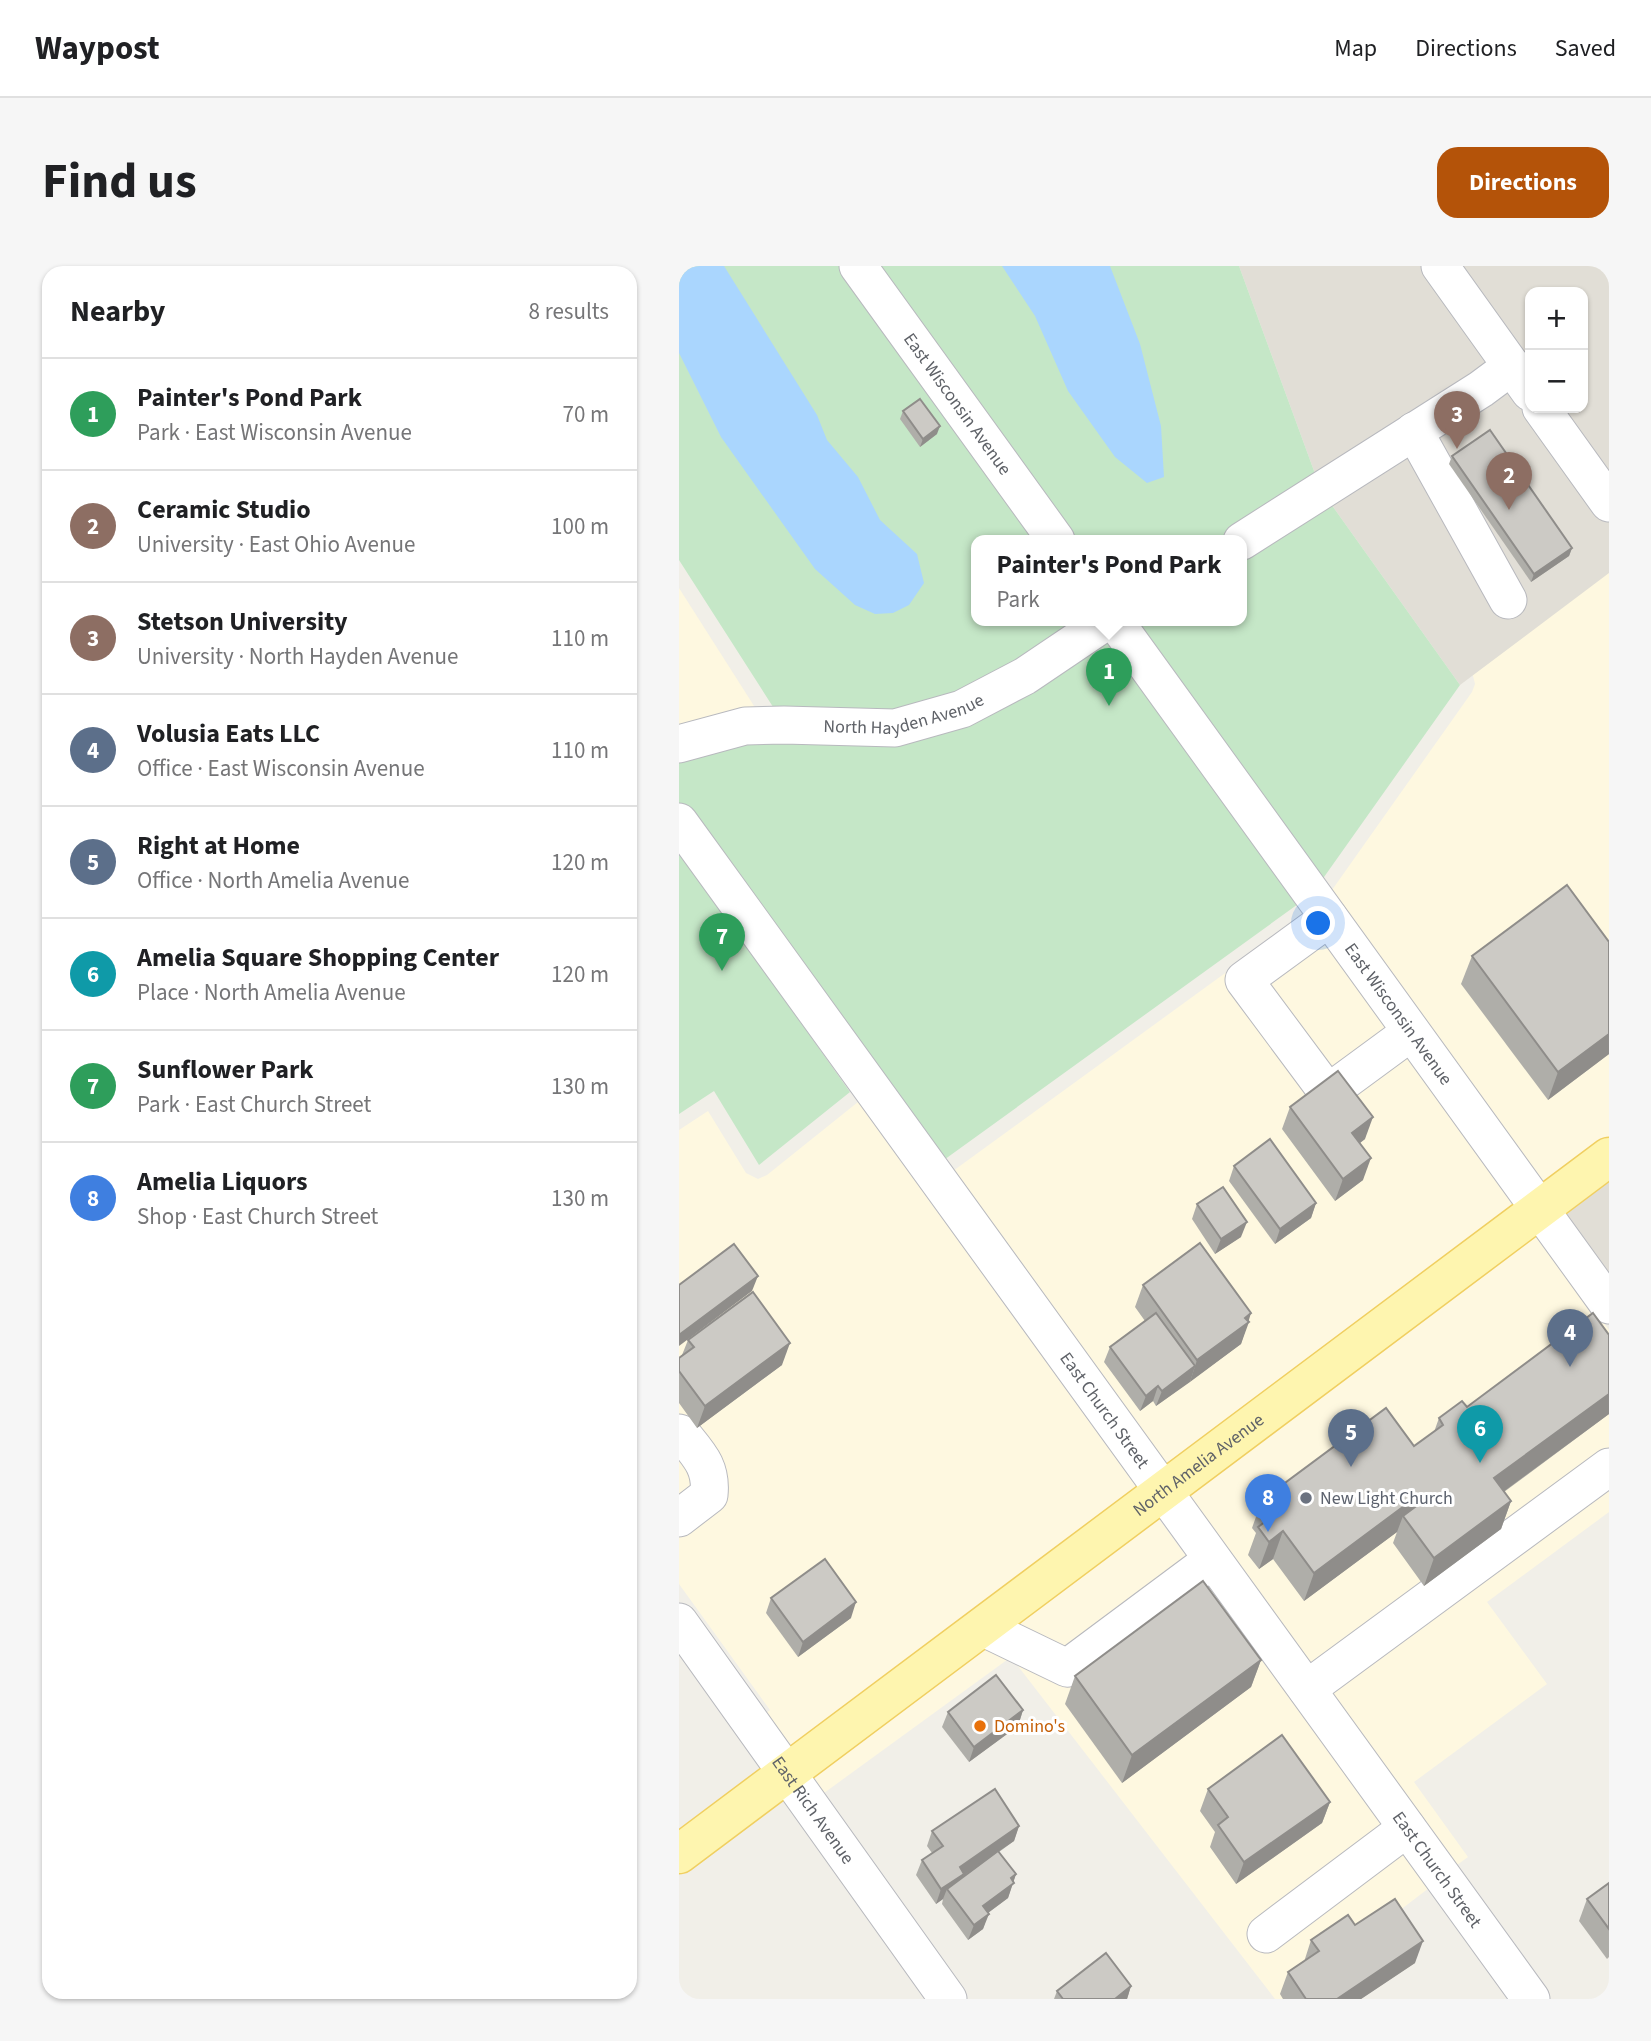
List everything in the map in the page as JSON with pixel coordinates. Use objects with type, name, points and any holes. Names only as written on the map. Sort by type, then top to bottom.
[{"type":"main road","name":"North Amelia Avenue","points":[[679,1854],[1609,1157]]},
{"type":"street","name":"East Wisconsin Avenue","points":[[858,266],[1052,535]]},
{"type":"street","points":[[1247,538],[1414,431],[1521,379],[1440,266]]},
{"type":"street","points":[[1545,413],[1609,503]]},
{"type":"street","points":[[1414,431],[1509,600]]},
{"type":"street","name":"North Hayden Avenue","points":[[679,744],[745,726],[895,728],[962,709],[1025,676],[1099,626]]},
{"type":"street","name":"East Wisconsin Avenue","points":[[1118,626],[1609,1305]]},
{"type":"street","name":"East Church Street","points":[[679,822],[1531,1999]]},
{"type":"street","points":[[1329,918],[1244,980],[1328,1093],[1411,1032]]},
{"type":"street","points":[[679,1433],[703,1461],[711,1479],[709,1495],[679,1518]]},
{"type":"street","points":[[1307,1689],[1609,1468]]},
{"type":"street","points":[[982,1627],[1067,1668],[1212,1560]]},
{"type":"street","name":"East Rich Avenue","points":[[679,1622],[948,1999]]},
{"type":"street","points":[[1266,1934],[1407,1828]]},
{"type":"shaded area","points":[[1239,266],[1609,266],[1609,573],[1460,685],[1321,490]]},
{"type":"shaded area","points":[[1343,495],[1609,540],[1609,1138],[1545,1185],[1332,890],[1475,684],[1473,676]]},
{"type":"shaded area","points":[[679,588],[756,709],[679,728]]},
{"type":"shaded area","points":[[1305,915],[1516,1207],[1167,1468],[953,1171]]},
{"type":"shaded area","points":[[858,1102],[1138,1489],[793,1751],[766,1713],[770,1710],[679,1584],[679,1130],[708,1111],[746,1173],[758,1179],[767,1175]]},
{"type":"shaded area","points":[[1609,1158],[1609,1305],[1540,1209]]},
{"type":"shaded area","points":[[1535,1230],[1609,1330],[1609,1512],[1487,1602],[1547,1684],[1414,1782],[1468,1857],[1457,1865],[1181,1492]]},
{"type":"shaded area","points":[[1156,1515],[1429,1888],[1284,1999],[1275,1999],[1011,1657],[824,1793],[812,1776]]},
{"type":"green space","points":[[679,266],[1239,266],[1321,490],[1460,685],[1312,894],[930,1170],[679,822],[679,744],[784,724],[679,560]]},
{"type":"green space","points":[[679,851],[850,1092],[759,1165],[714,1091],[679,1114]]},
{"type":"water","points":[[679,266],[724,266],[817,415],[827,440],[858,477],[880,520],[917,554],[924,583],[909,605],[893,613],[875,614],[855,605],[815,569],[721,437],[679,353]]},
{"type":"water","points":[[1002,266],[1110,266],[1140,344],[1161,426],[1164,477],[1147,483],[1115,457],[1068,391],[1035,316]]},
{"type":"building","points":[[920,399],[940,426],[923,439],[903,411]]},
{"type":"building","points":[[1490,430],[1572,548],[1534,574],[1452,456]]},
{"type":"building","points":[[1567,885],[1609,942],[1609,1034],[1558,1072],[1472,956]]},
{"type":"building","points":[[1338,1071],[1373,1117],[1352,1133],[1371,1158],[1343,1179],[1290,1107]]},
{"type":"building","points":[[1270,1139],[1316,1203],[1280,1229],[1234,1166]]},
{"type":"building","points":[[1223,1187],[1247,1222],[1221,1239],[1197,1204]]},
{"type":"building","points":[[1200,1243],[1251,1313],[1245,1318],[1249,1322],[1197,1360],[1143,1285]]},
{"type":"building","points":[[734,1244],[758,1276],[679,1335],[679,1285]]},
{"type":"building","points":[[753,1292],[790,1343],[705,1406],[679,1371],[679,1358],[694,1347],[688,1340]]},
{"type":"building","points":[[1156,1313],[1195,1366],[1162,1391],[1158,1386],[1146,1396],[1110,1347]]},
{"type":"building","points":[[1593,1313],[1609,1335],[1609,1394],[1494,1478],[1511,1501],[1434,1558],[1403,1516],[1423,1501],[1419,1495],[1314,1573],[1283,1531],[1269,1542],[1258,1527],[1273,1516],[1262,1500],[1386,1408],[1414,1446],[1443,1425],[1439,1418],[1462,1401],[1467,1407]]},
{"type":"building","points":[[825,1559],[856,1602],[803,1642],[771,1598]]},
{"type":"building","points":[[1203,1581],[1261,1660],[1132,1755],[1075,1676]]},
{"type":"building","name":"Domino's","points":[[996,1675],[1023,1710],[974,1747],[948,1712]]},
{"type":"building","points":[[1282,1735],[1330,1802],[1244,1862],[1218,1825],[1228,1817],[1208,1789]]},
{"type":"building","points":[[995,1789],[1019,1826],[960,1867],[964,1874],[941,1889],[922,1860],[943,1846],[932,1831]]},
{"type":"building","points":[[998,1851],[1016,1874],[1011,1878],[1014,1883],[983,1906],[989,1914],[974,1925],[947,1889]]},
{"type":"building","points":[[1609,1883],[1609,1929],[1587,1899]]},
{"type":"building","points":[[1395,1899],[1423,1941],[1337,1999],[1306,1999],[1288,1972],[1319,1951],[1311,1940],[1348,1915],[1355,1925]]},
{"type":"building","points":[[1106,1953],[1131,1986],[1115,1999],[1063,1999],[1057,1991]]},
{"type":"place","name":"Stetson University","points":[[1457,449]]},
{"type":"place","name":"Ceramic Studio","points":[[1509,510]]},
{"type":"place","name":"Painter's Pond Park","points":[[1109,706]]},
{"type":"place","name":"Sunflower Park","points":[[722,971]]},
{"type":"place","name":"Volusia Eats LLC","points":[[1570,1367]]},
{"type":"place","name":"Amelia Square Shopping Center","points":[[1480,1463]]},
{"type":"place","name":"Right at Home","points":[[1351,1467]]},
{"type":"place","name":"New Light Church","points":[[1306,1498]]},
{"type":"place","name":"Amelia Liquors","points":[[1268,1532]]},
{"type":"place","name":"Domino's","points":[[980,1726]]}]
